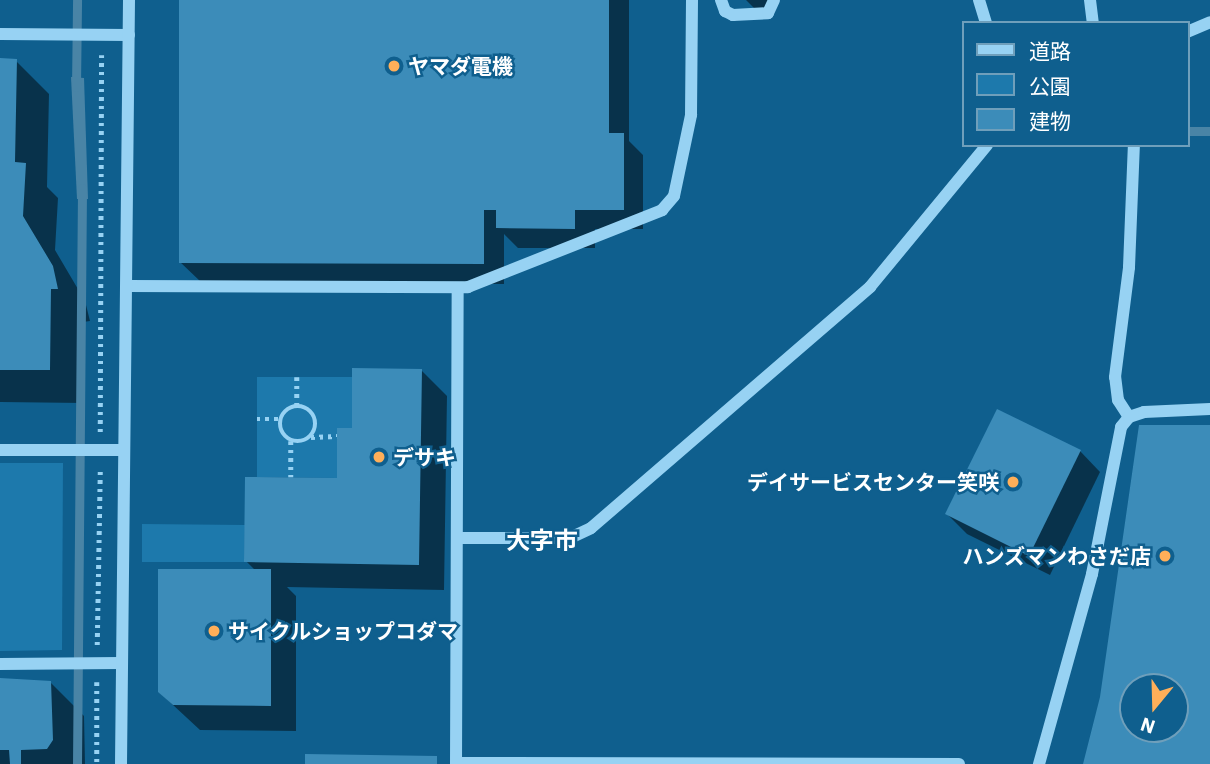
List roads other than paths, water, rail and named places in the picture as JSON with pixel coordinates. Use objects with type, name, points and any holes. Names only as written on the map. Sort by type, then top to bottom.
[{"type":"street","points":[[121,764],[129,0]]},
{"type":"street","points":[[128,286],[458,288],[514,270],[672,202],[691,115],[692,0]]},
{"type":"street","points":[[721,0],[725,11],[743,15],[768,13],[774,0]]},
{"type":"street","points":[[979,0],[985,21]]},
{"type":"street","points":[[1090,0],[1093,21]]},
{"type":"street","points":[[1189,31],[1210,22]]},
{"type":"street","points":[[0,34],[129,35]]},
{"type":"street","points":[[457,538],[570,538],[591,528],[870,287],[985,147]]},
{"type":"street","points":[[1129,417],[1118,400],[1115,377],[1129,267],[1134,147]]},
{"type":"street","points":[[458,288],[456,763],[960,764]]},
{"type":"street","points":[[1039,764],[1092,574],[1119,434],[1129,417],[1160,410],[1210,409]]},
{"type":"street","points":[[0,450],[124,450]]},
{"type":"street","points":[[0,664],[121,663]]},
{"type":"waterway","points":[[76,87],[77,0]]},
{"type":"waterway","points":[[1189,131],[1210,131]]},
{"type":"waterway","points":[[77,764],[82,188]]},
{"type":"place","name":"ヤマダ電機","points":[[394,66]]},
{"type":"place","name":"デサキ","points":[[379,457]]},
{"type":"place","name":"デイサービスセンター笑咲","points":[[1013,482]]},
{"type":"place","name":"ハンズマンわさだ店","points":[[1165,556]]},
{"type":"place","name":"サイクルショップコダマ","points":[[214,631]]},
{"type":"district","name":"大字市","points":[[542,541]]}]
